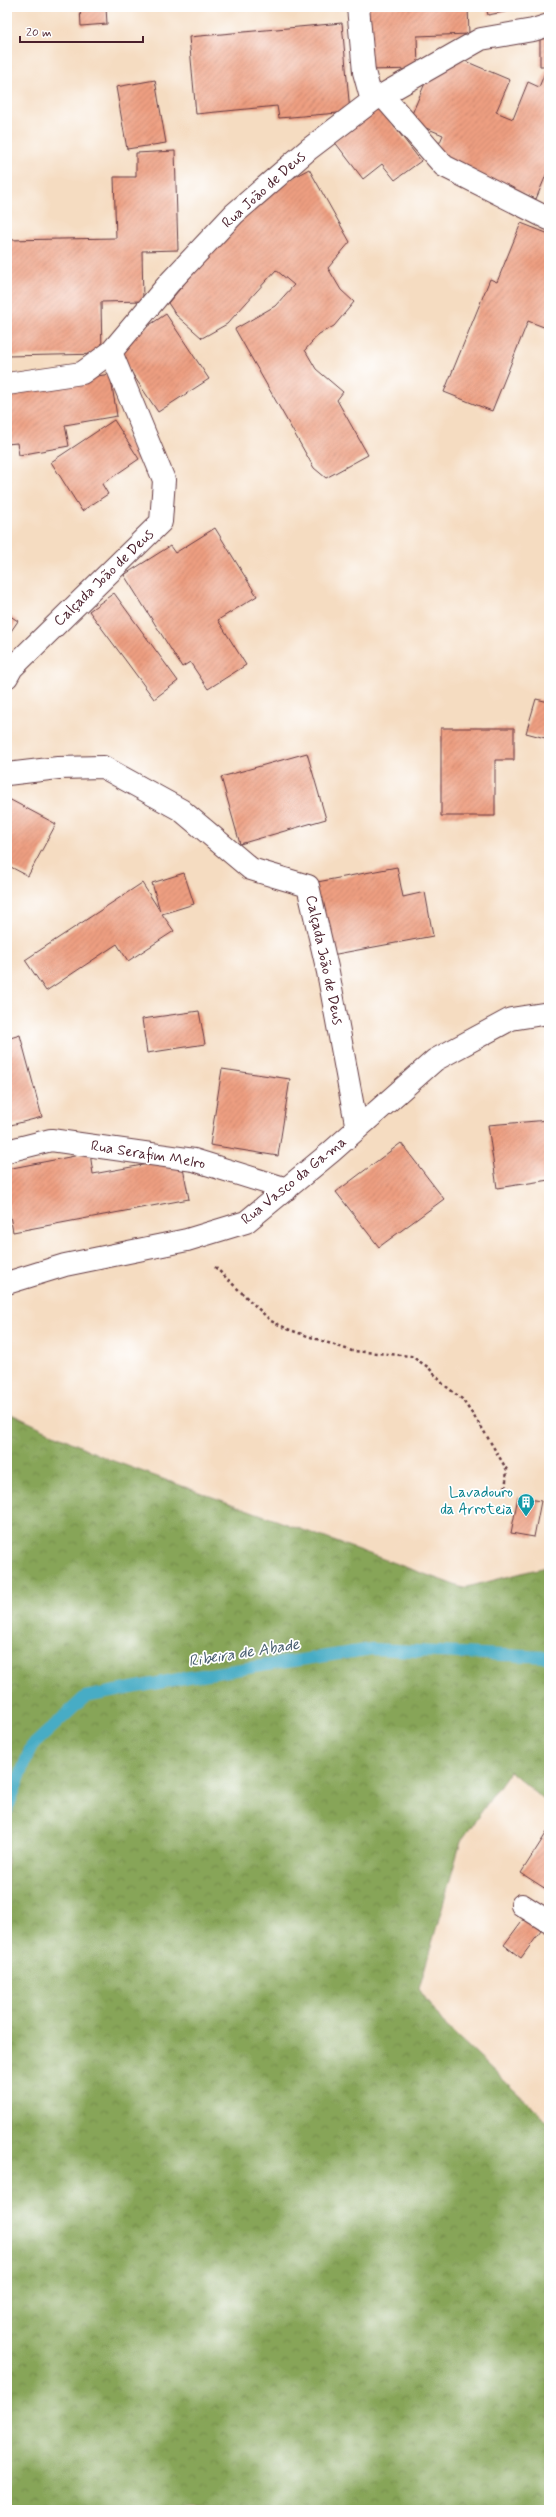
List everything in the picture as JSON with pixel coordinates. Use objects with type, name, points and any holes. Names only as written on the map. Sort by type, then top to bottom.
[{"type":"street","points":[[358,7],[364,72],[377,98],[444,166],[549,218]]},
{"type":"street","name":"Rua João de Deus","points":[[7,384],[82,373],[111,352],[170,282],[234,214],[309,149],[377,98],[481,39],[533,30],[549,25]]},
{"type":"street","name":"Calçada João de Deus","points":[[7,677],[12,668],[161,522],[164,480],[111,352]]},
{"type":"street","name":"Calçada João de Deus","points":[[7,774],[58,768],[103,767],[181,810],[251,869],[308,886],[328,972],[357,1130]]},
{"type":"street","name":"Rua Vasco da Gama","points":[[7,1283],[65,1265],[187,1240],[246,1222],[357,1130],[435,1060],[511,1019],[549,1013]]},
{"type":"street","name":"Rua Serafim Melro","points":[[7,1151],[51,1140],[194,1160],[286,1189]]},
{"type":"street","points":[[522,1905],[549,1922]]},
{"type":"path","points":[[187,1240],[271,1321],[352,1352],[411,1356],[428,1367],[443,1384],[462,1399],[482,1428],[507,1470],[505,1492]]},
{"type":"green space","points":[[7,1412],[108,1459],[463,1588],[549,1566],[549,1804],[510,1771],[461,1841],[419,1989],[442,2022],[549,2123],[549,2510],[7,2510]]},
{"type":"building","points":[[80,7],[106,7],[107,24],[81,26]]},
{"type":"building","points":[[366,7],[468,7],[469,34],[417,36],[418,69],[368,70]]},
{"type":"building","points":[[486,7],[525,7],[525,8],[488,15]]},
{"type":"building","points":[[342,23],[350,112],[279,118],[277,106],[196,114],[189,37]]},
{"type":"building","points":[[540,28],[549,28],[549,66],[540,66]]},
{"type":"building","points":[[439,50],[510,80],[496,112],[513,119],[528,82],[539,87],[546,70],[549,71],[549,168],[536,199],[434,156],[443,135],[409,121]]},
{"type":"building","points":[[155,80],[166,143],[127,149],[116,87]]},
{"type":"building","points":[[379,107],[421,161],[395,180],[382,164],[363,179],[334,141]]},
{"type":"building","points":[[175,151],[178,250],[142,251],[143,301],[101,302],[102,354],[7,356],[7,240],[116,238],[114,177],[136,177],[136,153]]},
{"type":"building","points":[[309,169],[350,242],[328,268],[341,290],[354,302],[334,326],[319,334],[305,350],[316,369],[343,392],[337,400],[368,455],[326,478],[314,468],[235,329],[275,306],[294,285],[276,270],[227,324],[202,338],[176,315],[168,303],[258,197]]},
{"type":"building","points":[[521,223],[549,234],[549,329],[528,321],[492,411],[444,392],[490,279],[497,282]]},
{"type":"building","points":[[166,314],[209,379],[158,412],[115,348]]},
{"type":"building","points":[[110,374],[117,416],[65,425],[69,446],[19,455],[17,443],[7,444],[7,391]]},
{"type":"building","points":[[114,420],[139,459],[102,484],[108,494],[82,511],[51,462]]},
{"type":"building","points":[[215,528],[257,596],[218,620],[246,665],[208,689],[190,662],[182,667],[124,575],[170,546],[175,553]]},
{"type":"building","points":[[114,593],[178,681],[154,699],[89,611]]},
{"type":"building","points":[[7,614],[18,621],[7,637]]},
{"type":"building","points":[[536,699],[549,702],[549,739],[526,733]]},
{"type":"building","points":[[441,728],[514,728],[514,760],[495,760],[495,816],[441,816]]},
{"type":"building","points":[[307,753],[326,819],[240,844],[221,777]]},
{"type":"building","points":[[7,798],[56,824],[28,876],[7,865]]},
{"type":"building","points":[[397,867],[403,897],[425,892],[433,936],[326,956],[312,883]]},
{"type":"building","points":[[184,873],[194,904],[162,914],[174,931],[128,961],[117,944],[46,991],[25,960],[142,883],[160,911],[152,883]]},
{"type":"building","points":[[199,1011],[205,1044],[147,1053],[142,1019]]},
{"type":"building","points":[[20,1035],[42,1117],[7,1126],[7,1039]]},
{"type":"building","points":[[222,1069],[290,1079],[278,1156],[210,1145]]},
{"type":"building","points":[[549,1120],[549,1180],[497,1188],[488,1125]]},
{"type":"building","points":[[401,1143],[444,1199],[379,1247],[336,1192]]},
{"type":"building","points":[[90,1153],[93,1174],[181,1158],[189,1199],[13,1232],[7,1200],[7,1169]]},
{"type":"building","name":"Lavadouro da Arroteia","points":[[518,1497],[541,1501],[534,1537],[511,1533]]},
{"type":"building","points":[[549,1829],[549,1891],[521,1873]]},
{"type":"building","points":[[524,1918],[541,1931],[521,1958],[504,1945]]},
{"type":"waterway","name":"Ribeira de Abade","points":[[7,1810],[31,1747],[85,1697],[189,1677],[372,1649],[549,1657]]},
{"type":"place","name":"Lavadouro da Arroteia","points":[[526,1517]]}]
